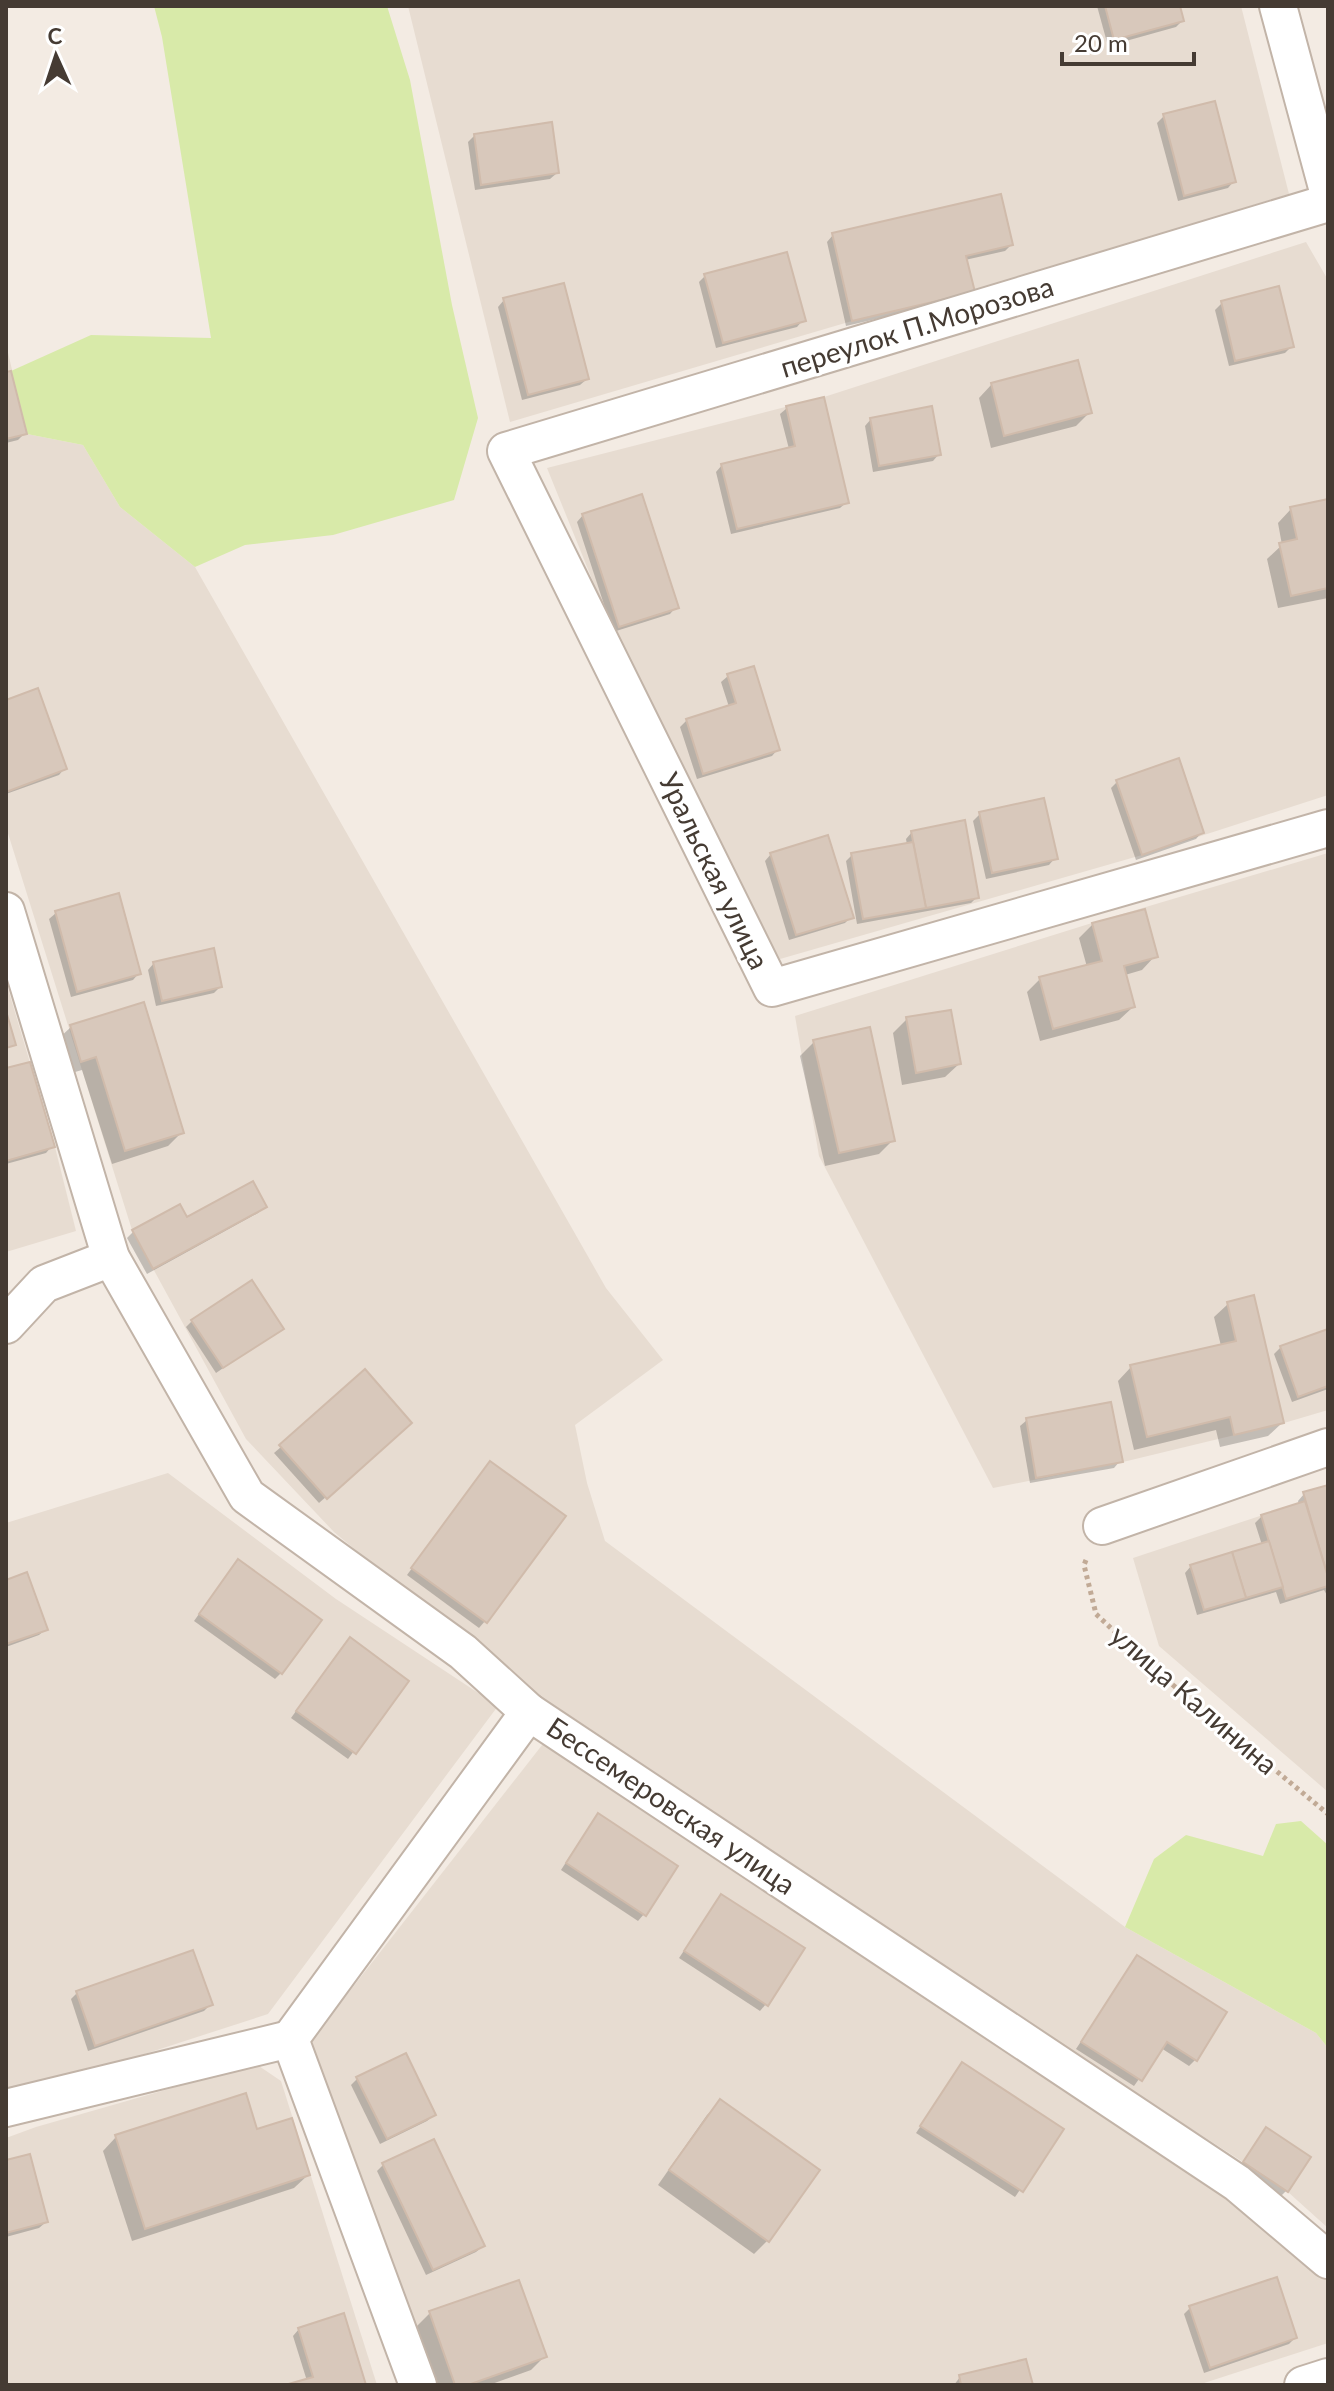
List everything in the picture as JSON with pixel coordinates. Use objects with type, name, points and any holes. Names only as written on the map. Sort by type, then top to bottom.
[{"type":"street","points":[[1278,6],[1328,191]]},
{"type":"street","name":"переулок П.Морозова","points":[[506,451],[1328,203]]},
{"type":"street","name":"Уральская улица","points":[[506,451],[772,988],[1328,828]]},
{"type":"street","name":"Бессемеровская улица","points":[[6,911],[111,1258],[247,1496],[463,1652],[529,1712],[1237,2183],[1328,2260]]},
{"type":"street","points":[[6,1325],[44,1284],[111,1258]]},
{"type":"street","points":[[1102,1526],[1328,1447]]},
{"type":"street","points":[[6,2108],[290,2039],[529,1712]]},
{"type":"street","points":[[290,2039],[418,2385]]},
{"type":"street","points":[[1303,2385],[1328,2377]]},
{"type":"path","name":"улица Калинина","points":[[1102,1526],[1084,1565],[1096,1614],[1162,1676],[1328,1814]]},
{"type":"shaded area","points":[[408,6],[1241,6],[1289,194],[975,292],[852,321],[510,422]]},
{"type":"shaded area","points":[[1306,242],[1328,280],[1328,795],[1142,855],[780,959],[613,631],[547,468],[824,397]]},
{"type":"shaded area","points":[[6,344],[27,434],[83,445],[120,507],[195,567],[606,1288],[663,1360],[575,1425],[587,1483],[605,1541],[1125,1927],[1316,2033],[1328,2048],[1328,2228],[1288,2192],[1243,2162],[546,1709],[334,1532],[246,1439],[132,1230],[6,827]]},
{"type":"shaded area","points":[[1328,853],[1328,1410],[1123,1462],[993,1488],[819,1156],[795,1016]]},
{"type":"shaded area","points":[[6,982],[55,1147],[76,1231],[6,1252]]},
{"type":"shaded area","points":[[168,1473],[336,1599],[498,1706],[268,2014],[6,2099],[6,1523]]},
{"type":"shaded area","points":[[1328,1485],[1328,1792],[1159,1646],[1133,1558],[1305,1501],[1303,1492]]},
{"type":"shaded area","points":[[546,1740],[1222,2189],[1328,2281],[1328,2343],[1198,2385],[431,2385],[306,2047]]},
{"type":"shaded area","points":[[256,2064],[281,2081],[377,2385],[6,2385],[6,2138]]},
{"type":"green space","points":[[154,6],[387,6],[410,80],[452,305],[478,418],[454,500],[333,535],[245,545],[195,567],[120,507],[83,445],[27,434],[11,371],[91,335],[211,338],[162,37]]},
{"type":"green space","points":[[1301,1821],[1328,1845],[1328,2048],[1316,2033],[1125,1927],[1154,1859],[1186,1835],[1263,1856],[1276,1824]]},
{"type":"building","points":[[1105,6],[1180,6],[1184,21],[1114,40]]},
{"type":"building","points":[[1215,101],[1236,182],[1184,196],[1163,114]]},
{"type":"building","points":[[552,122],[559,173],[481,185],[474,134]]},
{"type":"building","points":[[1001,194],[1013,245],[966,256],[975,292],[852,321],[832,233]]},
{"type":"building","points":[[787,252],[806,321],[723,343],[704,274]]},
{"type":"building","points":[[564,283],[589,379],[528,395],[503,298]]},
{"type":"building","points":[[1279,286],[1294,347],[1235,361],[1221,301]]},
{"type":"building","points":[[1078,360],[1092,413],[1004,436],[991,383]]},
{"type":"building","points":[[11,371],[27,434],[6,439],[6,372]]},
{"type":"building","points":[[824,397],[849,503],[737,529],[721,464],[795,446],[786,406]]},
{"type":"building","points":[[932,406],[941,455],[879,466],[870,418]]},
{"type":"building","points":[[642,494],[679,608],[619,627],[582,514]]},
{"type":"building","points":[[1328,499],[1328,588],[1291,596],[1279,543],[1297,539],[1290,507]]},
{"type":"building","points":[[754,666],[780,750],[703,774],[686,719],[736,703],[727,674]]},
{"type":"building","points":[[38,688],[67,769],[6,792],[6,700]]},
{"type":"building","points":[[1179,758],[1204,833],[1142,855],[1116,780]]},
{"type":"building","points":[[1044,798],[1058,859],[992,873],[979,812]]},
{"type":"building","points":[[965,820],[979,898],[926,908],[911,831]]},
{"type":"building","points":[[828,835],[854,918],[796,935],[770,853]]},
{"type":"building","points":[[913,842],[926,908],[863,919],[851,853]]},
{"type":"building","points":[[119,893],[141,974],[77,992],[55,911]]},
{"type":"building","points":[[1145,909],[1158,957],[1124,966],[1135,1007],[1053,1029],[1039,977],[1102,961],[1092,923]]},
{"type":"building","points":[[214,948],[222,987],[162,1001],[153,962]]},
{"type":"building","points":[[144,1002],[184,1133],[125,1151],[96,1057],[81,1062],[70,1025]]},
{"type":"building","points":[[951,1010],[961,1064],[916,1073],[906,1017]]},
{"type":"building","points":[[6,1011],[16,1045],[6,1048]]},
{"type":"building","points":[[870,1027],[895,1141],[839,1153],[813,1040]]},
{"type":"building","points":[[30,1062],[55,1147],[6,1161],[6,1068]]},
{"type":"building","points":[[253,1181],[267,1207],[153,1269],[132,1230],[180,1204],[187,1217]]},
{"type":"building","points":[[252,1280],[284,1329],[223,1368],[191,1320]]},
{"type":"building","points":[[1254,1295],[1284,1423],[1234,1435],[1230,1417],[1147,1437],[1130,1365],[1236,1341],[1227,1302]]},
{"type":"building","points":[[1328,1329],[1328,1386],[1298,1397],[1280,1346]]},
{"type":"building","points":[[365,1369],[412,1423],[327,1499],[279,1445]]},
{"type":"building","points":[[1111,1402],[1123,1462],[1036,1478],[1026,1418]]},
{"type":"building","points":[[490,1461],[566,1516],[487,1623],[411,1568]]},
{"type":"building","points":[[1328,1485],[1328,1577],[1303,1492]]},
{"type":"building","points":[[1305,1501],[1328,1586],[1286,1599],[1261,1515]]},
{"type":"building","points":[[1269,1541],[1283,1587],[1246,1598],[1232,1552]]},
{"type":"building","points":[[1232,1552],[1246,1598],[1204,1610],[1190,1565]]},
{"type":"building","points":[[238,1559],[322,1620],[282,1674],[199,1614]]},
{"type":"building","points":[[27,1572],[48,1630],[6,1644],[6,1580]]},
{"type":"building","points":[[350,1637],[409,1681],[356,1754],[296,1711]]},
{"type":"building","points":[[598,1813],[678,1866],[646,1916],[566,1863]]},
{"type":"building","points":[[721,1894],[805,1948],[768,2006],[684,1951]]},
{"type":"building","points":[[193,1950],[213,2005],[95,2046],[76,1991]]},
{"type":"building","points":[[1137,1955],[1227,2012],[1197,2061],[1167,2042],[1142,2081],[1081,2042]]},
{"type":"building","points":[[406,2053],[436,2115],[387,2139],[356,2077]]},
{"type":"building","points":[[962,2062],[1064,2129],[1023,2192],[920,2126]]},
{"type":"building","points":[[246,2093],[257,2129],[292,2118],[310,2175],[145,2229],[115,2135]]},
{"type":"building","points":[[720,2099],[820,2170],[769,2242],[669,2170]]},
{"type":"building","points":[[1266,2127],[1311,2157],[1288,2192],[1243,2162]]},
{"type":"building","points":[[434,2139],[485,2246],[433,2270],[382,2163]]},
{"type":"building","points":[[30,2154],[48,2222],[6,2233],[6,2160]]},
{"type":"building","points":[[1277,2277],[1297,2338],[1210,2368],[1189,2306]]},
{"type":"building","points":[[519,2280],[547,2357],[468,2385],[455,2385],[429,2311]]},
{"type":"building","points":[[344,2313],[366,2385],[285,2385],[313,2377],[298,2328]]},
{"type":"building","points":[[1026,2359],[1033,2385],[961,2385],[959,2375]]}]
